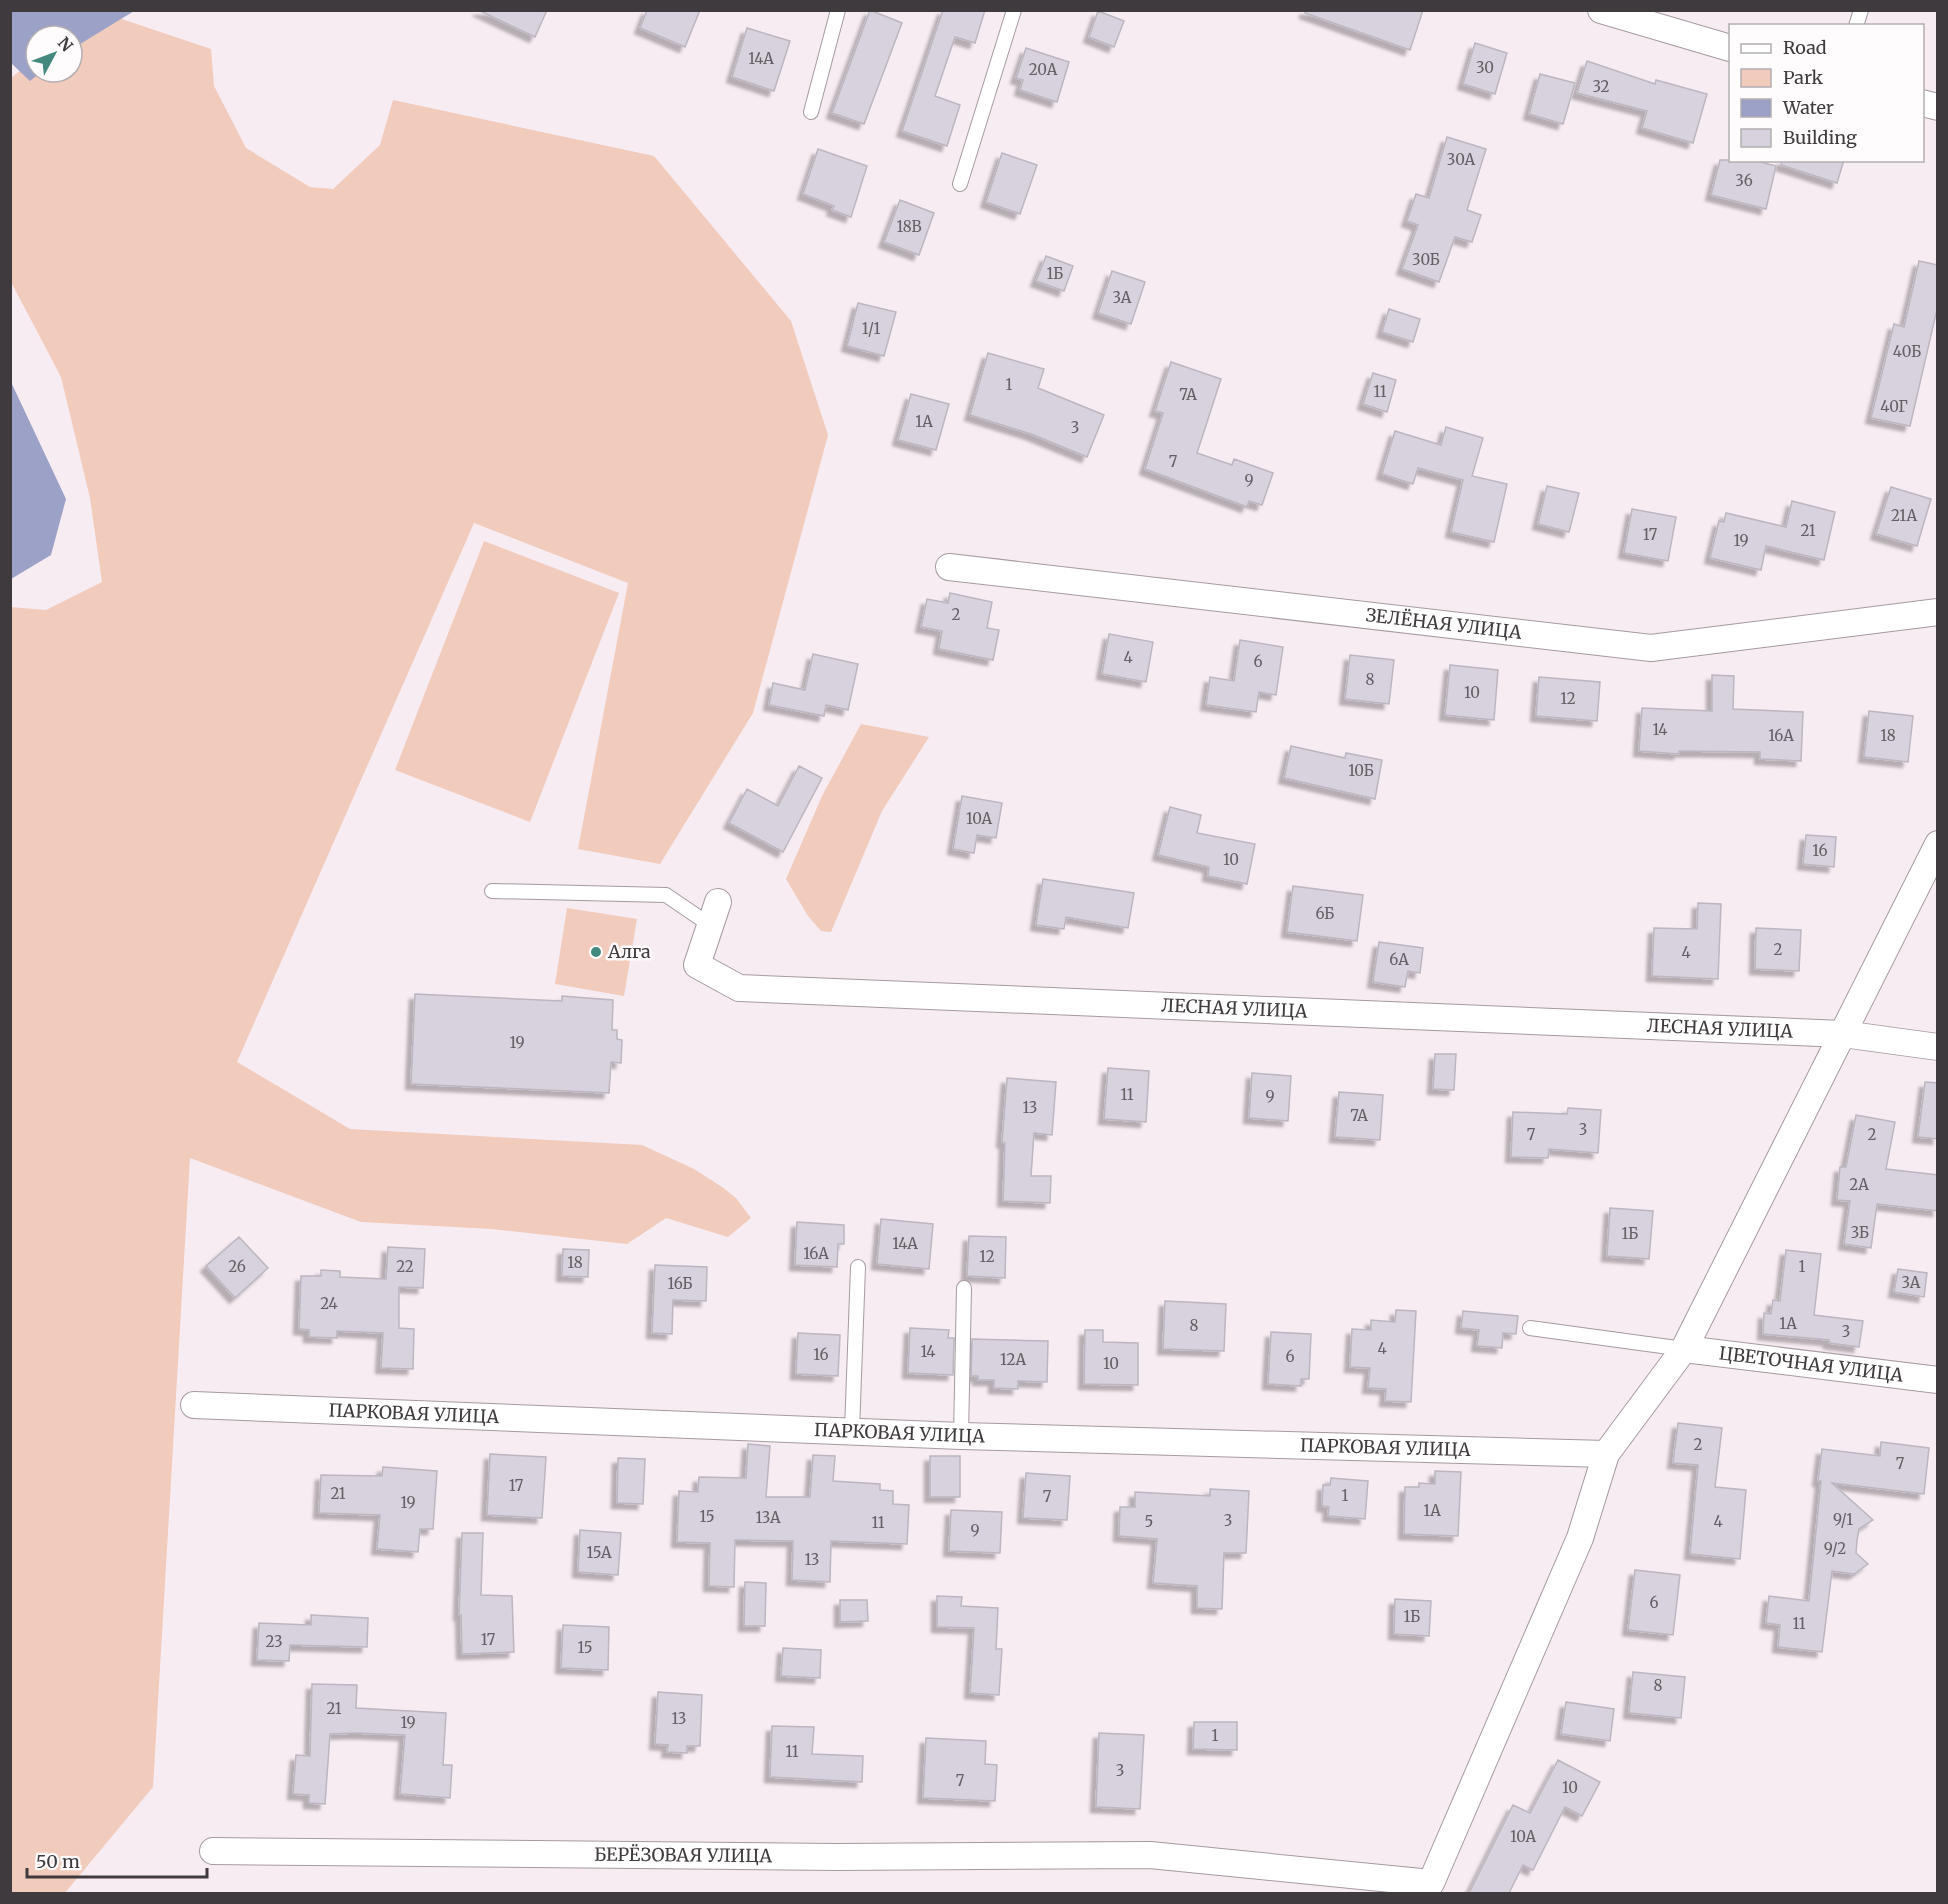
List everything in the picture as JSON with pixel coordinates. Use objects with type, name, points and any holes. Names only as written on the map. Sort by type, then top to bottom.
[{"type":"street","points":[[1601,10],[1646,17],[1729,47]]},
{"type":"street","name":"ЗЕЛЁНАЯ УЛИЦА","points":[[949,567],[1651,648],[1938,612]]},
{"type":"street","points":[[1429,1888],[1580,1538],[1606,1454],[1684,1349],[1938,844]]},
{"type":"street","name":"ЛЕСНАЯ УЛИЦА","points":[[714,914],[698,965],[739,988],[1843,1034]]},
{"type":"street","points":[[1843,1034],[1938,1047]]},
{"type":"street","name":"ЦВЕТОЧНАЯ УЛИЦА","points":[[1684,1349],[1938,1380]]},
{"type":"street","name":"ПАРКОВАЯ УЛИЦА","points":[[194,1405],[961,1436],[1606,1454]]},
{"type":"street","name":"БЕРЁЗОВАЯ УЛИЦА","points":[[213,1851],[838,1857],[1150,1855],[1429,1888]]},
{"type":"lane","points":[[811,112],[838,10]]},
{"type":"lane","points":[[960,184],[1014,10]]},
{"type":"lane","points":[[492,891],[666,895],[714,914]]},
{"type":"lane","points":[[852,1431],[858,1267]]},
{"type":"lane","points":[[961,1436],[964,1288]]},
{"type":"lane","points":[[1530,1328],[1684,1349]]},
{"type":"green space","points":[[98,11],[211,49],[214,86],[246,148],[310,187],[333,189],[380,145],[393,100],[654,156],[791,321],[828,435],[753,713],[660,864],[578,849],[628,583],[474,523],[237,1062],[350,1129],[642,1145],[694,1169],[722,1187],[736,1198],[751,1218],[728,1237],[666,1218],[627,1244],[492,1229],[361,1222],[190,1158],[153,1787],[64,1894],[10,1893],[10,607],[46,610],[102,582],[90,498],[61,377],[10,280],[11,78],[24,68],[24,84],[84,84],[84,24]]},
{"type":"green space","points":[[484,541],[619,593],[530,822],[395,770]]},
{"type":"green space","points":[[861,724],[929,737],[882,811],[831,932],[821,931],[808,916],[786,879],[822,796]]},
{"type":"green space","name":"Алга","points":[[567,908],[637,919],[624,996],[555,984]]},
{"type":"water","points":[[11,10],[134,11],[84,42],[84,24],[24,24],[24,75],[11,63]]},
{"type":"water","points":[[11,382],[66,499],[51,555],[11,579]]},
{"type":"building","points":[[478,10],[547,10],[535,37]]},
{"type":"building","points":[[647,10],[700,10],[685,47],[640,28]]},
{"type":"building","points":[[870,10],[902,23],[864,124],[832,113]]},
{"type":"building","points":[[943,10],[985,10],[975,43],[955,37],[935,96],[960,105],[947,146],[902,131]]},
{"type":"building","points":[[1305,10],[1423,10],[1410,50],[1305,13]]},
{"type":"building","points":[[1098,11],[1124,21],[1114,47],[1089,37]]},
{"type":"building","points":[[747,28],[790,41],[774,91],[732,77]]},
{"type":"building","points":[[1475,43],[1507,53],[1495,94],[1463,84]]},
{"type":"building","points":[[1026,48],[1069,62],[1057,102],[1020,90],[1023,80],[1016,78]]},
{"type":"building","points":[[1587,61],[1655,84],[1656,80],[1707,94],[1693,143],[1642,128],[1647,111],[1577,93]]},
{"type":"building","points":[[1540,74],[1575,83],[1563,124],[1529,114]]},
{"type":"building","points":[[1447,137],[1486,149],[1467,210],[1481,215],[1472,242],[1455,237],[1439,282],[1402,269],[1418,225],[1407,221],[1416,194],[1429,198]]},
{"type":"building","points":[[818,149],[867,166],[851,217],[832,210],[834,206],[803,194]]},
{"type":"building","points":[[1002,153],[1037,165],[1020,214],[986,202]]},
{"type":"building","points":[[1720,160],[1761,162],[1776,166],[1766,209],[1711,195]]},
{"type":"building","points":[[1782,162],[1843,162],[1837,183],[1781,165]]},
{"type":"building","points":[[900,200],[934,213],[919,255],[884,242]]},
{"type":"building","points":[[1046,256],[1073,266],[1064,291],[1036,281]]},
{"type":"building","points":[[1919,261],[1938,265],[1938,305],[1910,426],[1871,418],[1894,324],[1904,327]]},
{"type":"building","points":[[1112,271],[1145,282],[1131,324],[1098,313]]},
{"type":"building","points":[[858,303],[896,312],[884,356],[847,346]]},
{"type":"building","points":[[1389,309],[1420,319],[1413,342],[1382,332]]},
{"type":"building","points":[[988,353],[1044,369],[1038,388],[1104,415],[1087,457],[1031,434],[970,415]]},
{"type":"building","points":[[1171,362],[1221,379],[1197,453],[1232,465],[1234,459],[1273,473],[1262,505],[1249,501],[1247,507],[1145,469],[1163,413],[1155,411]]},
{"type":"building","points":[[1373,373],[1396,380],[1387,412],[1363,404]]},
{"type":"building","points":[[911,394],[949,404],[936,450],[898,440]]},
{"type":"building","points":[[1446,427],[1483,438],[1472,476],[1507,484],[1494,542],[1451,532],[1463,480],[1418,468],[1413,484],[1382,474],[1395,431],[1441,445]]},
{"type":"building","points":[[1547,486],[1579,493],[1569,532],[1538,524]]},
{"type":"building","points":[[1891,487],[1931,499],[1917,546],[1876,534]]},
{"type":"building","points":[[1792,501],[1835,512],[1824,560],[1766,546],[1761,570],[1710,558],[1719,521],[1724,522],[1726,513],[1786,527]]},
{"type":"building","points":[[1632,509],[1676,517],[1668,561],[1624,553]]},
{"type":"building","points":[[950,593],[992,602],[987,628],[999,630],[993,660],[939,649],[942,631],[921,627],[927,599],[948,603]]},
{"type":"building","points":[[1109,634],[1153,642],[1146,682],[1102,674]]},
{"type":"building","points":[[1240,640],[1283,647],[1276,695],[1259,692],[1256,712],[1206,705],[1210,677],[1234,681]]},
{"type":"building","points":[[813,654],[858,664],[848,710],[826,705],[824,716],[769,705],[773,683],[805,690]]},
{"type":"building","points":[[1350,655],[1394,660],[1389,704],[1345,699]]},
{"type":"building","points":[[1450,665],[1498,670],[1494,720],[1445,715]]},
{"type":"building","points":[[1712,675],[1734,676],[1733,709],[1803,712],[1801,761],[1760,759],[1760,752],[1679,751],[1679,754],[1639,751],[1642,708],[1712,711]]},
{"type":"building","points":[[1539,677],[1600,682],[1597,721],[1536,716]]},
{"type":"building","points":[[1869,711],[1913,716],[1908,762],[1864,757]]},
{"type":"building","points":[[1291,746],[1345,758],[1346,753],[1382,760],[1375,799],[1284,778]]},
{"type":"building","points":[[799,766],[822,778],[783,852],[729,823],[747,789],[778,806]]},
{"type":"building","points":[[962,796],[1002,803],[996,838],[977,835],[974,853],[953,849]]},
{"type":"building","points":[[1170,807],[1201,815],[1197,833],[1255,844],[1247,884],[1208,876],[1209,867],[1158,855]]},
{"type":"building","points":[[1806,835],[1836,837],[1834,867],[1803,864]]},
{"type":"building","points":[[1043,879],[1134,893],[1128,928],[1066,917],[1064,929],[1036,925]]},
{"type":"building","points":[[1293,886],[1363,895],[1357,941],[1287,932]]},
{"type":"building","points":[[1698,903],[1721,904],[1718,979],[1652,976],[1654,928],[1697,929]]},
{"type":"building","points":[[1756,928],[1801,930],[1799,971],[1755,969]]},
{"type":"building","points":[[1379,942],[1423,948],[1420,973],[1408,971],[1405,987],[1373,982]]},
{"type":"building","points":[[415,994],[562,1001],[562,996],[613,1000],[612,1030],[617,1030],[617,1039],[622,1040],[621,1063],[611,1062],[609,1093],[411,1084]]},
{"type":"building","points":[[1435,1054],[1456,1054],[1454,1090],[1433,1089]]},
{"type":"building","points":[[1108,1068],[1149,1071],[1146,1122],[1104,1119]]},
{"type":"building","points":[[1252,1073],[1291,1076],[1288,1121],[1249,1118]]},
{"type":"building","points":[[1007,1078],[1056,1082],[1052,1135],[1034,1133],[1031,1176],[1051,1176],[1050,1203],[1003,1201],[1005,1143],[1002,1142]]},
{"type":"building","points":[[1925,1082],[1938,1083],[1938,1139],[1918,1137]]},
{"type":"building","points":[[1339,1092],[1383,1095],[1380,1140],[1335,1137]]},
{"type":"building","points":[[1568,1108],[1601,1110],[1598,1153],[1549,1149],[1548,1158],[1511,1157],[1513,1112],[1567,1114]]},
{"type":"building","points":[[1856,1115],[1895,1122],[1886,1169],[1938,1175],[1938,1211],[1877,1204],[1871,1248],[1844,1244],[1850,1201],[1837,1200],[1840,1167],[1846,1167]]},
{"type":"building","points":[[1610,1208],[1653,1211],[1649,1259],[1607,1256]]},
{"type":"building","points":[[881,1219],[933,1224],[929,1269],[877,1264]]},
{"type":"building","points":[[797,1222],[844,1225],[844,1244],[838,1244],[837,1267],[795,1265]]},
{"type":"building","points":[[969,1236],[1006,1237],[1005,1278],[967,1276]]},
{"type":"building","points":[[239,1237],[268,1268],[235,1298],[206,1266]]},
{"type":"building","points":[[388,1247],[425,1249],[423,1288],[399,1287],[399,1328],[414,1329],[413,1369],[381,1368],[383,1333],[337,1331],[337,1338],[309,1337],[309,1330],[299,1329],[301,1276],[321,1276],[321,1270],[340,1271],[340,1277],[386,1279]]},
{"type":"building","points":[[563,1249],[589,1250],[588,1277],[562,1276]]},
{"type":"building","points":[[1786,1250],[1821,1254],[1814,1315],[1863,1321],[1859,1347],[1829,1343],[1829,1340],[1763,1334],[1764,1313],[1771,1314],[1773,1300],[1780,1301]]},
{"type":"building","points":[[655,1265],[707,1267],[706,1301],[673,1300],[672,1334],[652,1333]]},
{"type":"building","points":[[1898,1269],[1927,1273],[1924,1297],[1894,1292]]},
{"type":"building","points":[[1165,1301],[1226,1304],[1224,1351],[1163,1349]]},
{"type":"building","points":[[1396,1310],[1416,1311],[1411,1402],[1385,1401],[1386,1389],[1368,1388],[1370,1368],[1350,1367],[1352,1329],[1371,1330],[1371,1320],[1395,1322]]},
{"type":"building","points":[[1463,1311],[1518,1316],[1516,1334],[1503,1333],[1502,1348],[1477,1346],[1479,1330],[1461,1328]]},
{"type":"building","points":[[910,1328],[949,1330],[948,1338],[954,1338],[953,1375],[908,1373]]},
{"type":"building","points":[[1085,1330],[1103,1330],[1103,1342],[1138,1343],[1138,1385],[1084,1384]]},
{"type":"building","points":[[1271,1332],[1311,1334],[1309,1379],[1301,1379],[1301,1386],[1268,1384]]},
{"type":"building","points":[[798,1333],[840,1335],[838,1376],[796,1374]]},
{"type":"building","points":[[972,1339],[1048,1341],[1047,1382],[1018,1381],[1018,1389],[994,1388],[994,1380],[978,1380],[978,1376],[971,1376]]},
{"type":"building","points":[[1678,1423],[1722,1428],[1715,1487],[1746,1490],[1740,1559],[1690,1554],[1698,1465],[1673,1463]]},
{"type":"building","points":[[1881,1442],[1929,1448],[1924,1494],[1832,1483],[1873,1520],[1859,1529],[1857,1541],[1856,1553],[1868,1564],[1854,1574],[1832,1571],[1822,1652],[1778,1647],[1780,1625],[1766,1623],[1769,1596],[1809,1601],[1822,1449],[1880,1456]]},
{"type":"building","points":[[748,1444],[770,1446],[766,1497],[810,1497],[813,1455],[835,1456],[833,1481],[880,1484],[880,1490],[893,1491],[893,1504],[909,1505],[907,1544],[831,1541],[830,1582],[792,1580],[793,1541],[735,1540],[734,1587],[709,1586],[710,1543],[677,1542],[679,1491],[698,1492],[699,1477],[746,1478]]},
{"type":"building","points":[[490,1454],[546,1457],[542,1518],[487,1515]]},
{"type":"building","points":[[930,1456],[960,1456],[960,1497],[930,1497]]},
{"type":"building","points":[[618,1458],[645,1459],[643,1504],[617,1503]]},
{"type":"building","points":[[383,1467],[437,1471],[433,1529],[420,1529],[418,1552],[377,1549],[380,1515],[319,1513],[321,1475],[382,1476]]},
{"type":"building","points":[[1435,1471],[1461,1472],[1458,1536],[1404,1534],[1405,1487],[1419,1487],[1419,1483],[1435,1484]]},
{"type":"building","points":[[1026,1473],[1070,1476],[1067,1520],[1023,1518]]},
{"type":"building","points":[[1331,1478],[1368,1481],[1365,1519],[1328,1516],[1329,1507],[1322,1506],[1323,1485],[1330,1485]]},
{"type":"building","points":[[1210,1489],[1249,1491],[1246,1553],[1224,1553],[1222,1609],[1197,1608],[1197,1586],[1153,1583],[1157,1539],[1119,1536],[1120,1507],[1135,1507],[1135,1492],[1210,1496]]},
{"type":"building","points":[[951,1510],[1002,1512],[1000,1553],[949,1551]]},
{"type":"building","points":[[580,1530],[621,1533],[618,1575],[578,1572]]},
{"type":"building","points":[[462,1533],[483,1533],[481,1595],[512,1596],[514,1652],[462,1654],[461,1615],[459,1615]]},
{"type":"building","points":[[1635,1570],[1680,1575],[1673,1635],[1628,1630]]},
{"type":"building","points":[[745,1582],[766,1583],[765,1626],[744,1626]]},
{"type":"building","points":[[937,1596],[962,1597],[961,1606],[998,1608],[996,1649],[1002,1649],[999,1695],[970,1693],[974,1628],[937,1627]]},
{"type":"building","points":[[1395,1599],[1431,1601],[1429,1636],[1394,1634]]},
{"type":"building","points":[[840,1600],[867,1600],[868,1621],[840,1622]]},
{"type":"building","points":[[311,1615],[368,1618],[367,1647],[290,1645],[289,1661],[257,1660],[259,1623],[311,1625]]},
{"type":"building","points":[[563,1625],[609,1627],[608,1670],[561,1668]]},
{"type":"building","points":[[783,1648],[821,1650],[820,1678],[781,1676]]},
{"type":"building","points":[[1633,1672],[1685,1677],[1681,1718],[1629,1713]]},
{"type":"building","points":[[312,1684],[357,1685],[356,1708],[446,1713],[443,1765],[452,1765],[450,1798],[400,1794],[405,1735],[355,1733],[330,1734],[325,1804],[309,1803],[309,1795],[293,1794],[296,1755],[310,1756]]},
{"type":"building","points":[[658,1692],[702,1695],[700,1746],[687,1746],[687,1753],[667,1752],[668,1745],[655,1744]]},
{"type":"building","points":[[1566,1702],[1614,1709],[1610,1741],[1561,1734]]},
{"type":"building","points":[[1194,1722],[1237,1722],[1237,1750],[1193,1749]]},
{"type":"building","points":[[772,1726],[814,1727],[812,1754],[863,1756],[862,1782],[770,1777]]},
{"type":"building","points":[[1099,1733],[1144,1735],[1140,1809],[1096,1807]]},
{"type":"building","points":[[926,1738],[986,1741],[985,1764],[997,1765],[995,1801],[923,1798]]},
{"type":"building","points":[[1558,1760],[1600,1782],[1582,1816],[1565,1807],[1533,1870],[1523,1865],[1509,1893],[1469,1893],[1513,1805],[1530,1813]]},
{"type":"place","name":"Алга","points":[[596,952]]}]
